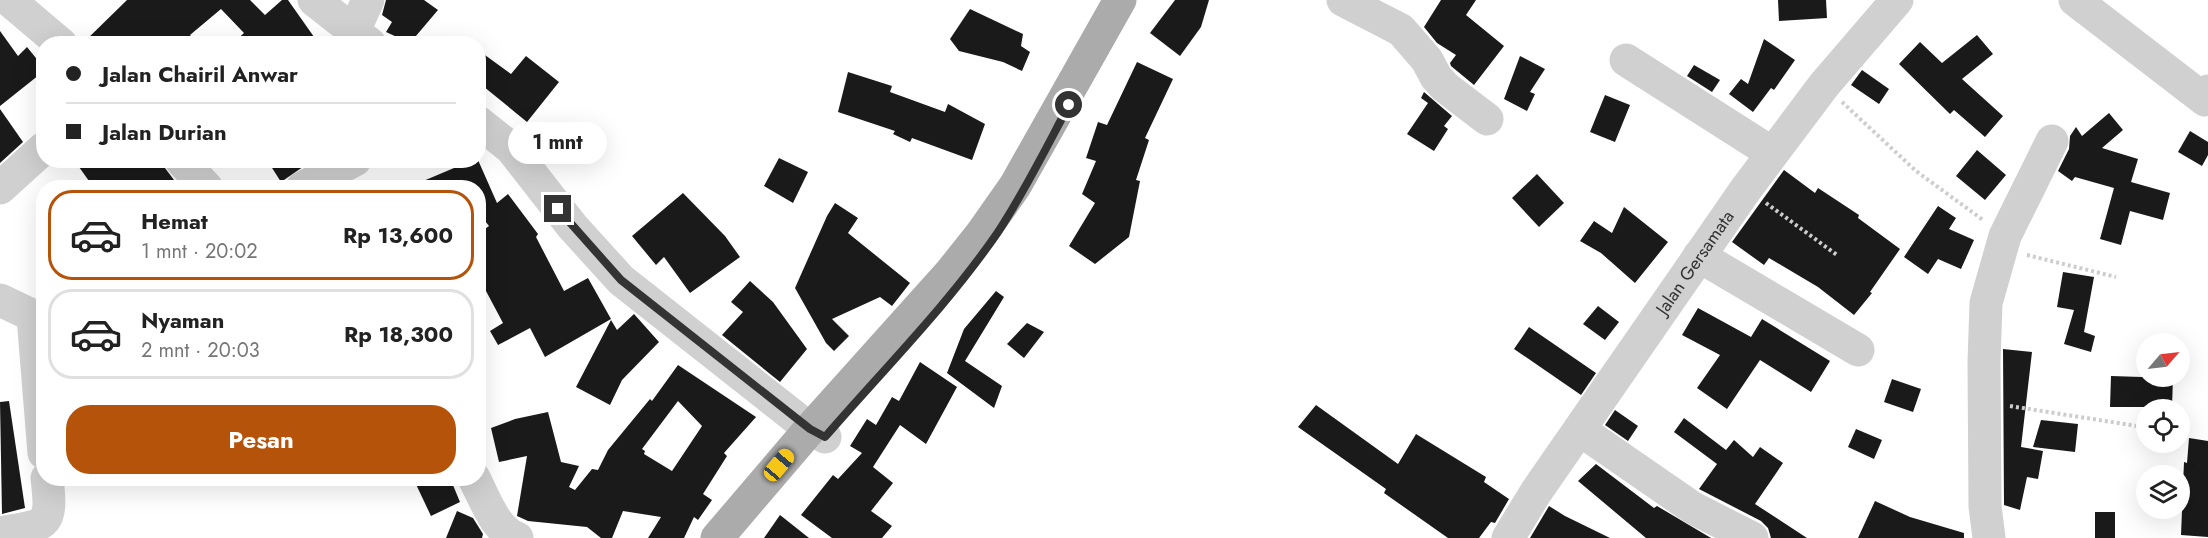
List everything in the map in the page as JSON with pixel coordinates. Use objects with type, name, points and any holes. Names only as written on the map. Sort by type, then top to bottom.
[{"type":"main road","points":[[732,538],[982,233],[1015,186],[1120,0]]},
{"type":"main road","points":[[717,538],[955,288],[997,233],[1028,185],[1075,94],[1132,0]]},
{"type":"street","points":[[9,0],[52,36]]},
{"type":"street","points":[[314,0],[361,36]]},
{"type":"street","points":[[362,36],[368,0]]},
{"type":"street","points":[[1343,0],[1401,30],[1427,60],[1436,77],[1445,87],[1487,119]]},
{"type":"street","name":"Jalan Gersamata","points":[[1508,538],[1699,256],[1772,153],[1824,85],[1898,0]]},
{"type":"street","points":[[2075,0],[2205,100],[2208,91]]},
{"type":"street","points":[[1626,60],[1772,153]]},
{"type":"street","points":[[486,128],[511,148],[572,226],[621,280],[817,433]]},
{"type":"street","points":[[1989,538],[1985,506],[1986,303],[2003,242],[2052,141]]},
{"type":"street","points":[[0,188],[36,155]]},
{"type":"street","points":[[188,168],[200,180]]},
{"type":"street","points":[[317,180],[340,168]]},
{"type":"street","points":[[1699,256],[1858,350]]},
{"type":"street","points":[[0,300],[36,319]]},
{"type":"street","points":[[1580,430],[1693,508],[1752,538]]},
{"type":"street","points":[[0,533],[35,526],[45,521],[50,505],[48,486]]},
{"type":"street","points":[[478,486],[499,524],[507,534],[517,538]]},
{"type":"path","points":[[1824,85],[1916,171],[2003,242],[2116,277]]},
{"type":"path","points":[[1746,189],[1837,255]]},
{"type":"path","points":[[1985,402],[2136,426]]},
{"type":"building","points":[[127,0],[250,0],[265,15],[282,0],[288,0],[313,36],[241,36],[244,33],[221,9],[191,36],[90,36]]},
{"type":"building","points":[[386,0],[424,0],[438,10],[416,36],[395,36],[386,32],[392,22],[382,15]]},
{"type":"building","points":[[1175,0],[1209,0],[1201,27],[1180,56],[1150,33]]},
{"type":"building","points":[[1441,0],[1476,0],[1466,15],[1504,46],[1474,85],[1451,66],[1450,63],[1456,55],[1437,43],[1424,27]]},
{"type":"building","points":[[1778,0],[1826,0],[1827,18],[1779,21]]},
{"type":"building","points":[[970,9],[1023,34],[1021,46],[1030,52],[1022,71],[1003,62],[959,51],[950,39]]},
{"type":"building","points":[[0,31],[18,56],[27,47],[36,58],[36,77],[0,106]]},
{"type":"building","points":[[1977,35],[1993,54],[1962,79],[2003,116],[1985,137],[1954,110],[1950,114],[1899,64],[1920,42],[1942,63]]},
{"type":"building","points":[[1764,39],[1795,60],[1774,90],[1771,88],[1753,112],[1729,94],[1741,79],[1748,84]]},
{"type":"building","points":[[486,56],[511,74],[526,56],[559,82],[527,122],[486,89]]},
{"type":"building","points":[[1520,56],[1545,69],[1530,92],[1535,94],[1527,111],[1504,99]]},
{"type":"building","points":[[1137,62],[1173,79],[1145,138],[1149,140],[1136,180],[1140,181],[1129,237],[1095,264],[1069,246],[1095,203],[1082,194],[1096,161],[1086,158],[1098,122],[1107,125]]},
{"type":"building","points":[[1694,65],[1720,80],[1712,92],[1687,76]]},
{"type":"building","points":[[1862,70],[1889,89],[1879,104],[1851,85]]},
{"type":"building","points":[[848,72],[892,86],[890,92],[945,112],[948,104],[985,124],[972,160],[912,138],[910,142],[893,134],[895,131],[838,112]]},
{"type":"building","points":[[1424,92],[1452,116],[1444,126],[1448,129],[1434,151],[1407,134],[1428,103],[1421,98]]},
{"type":"building","points":[[1605,95],[1630,105],[1615,142],[1590,132]]},
{"type":"building","points":[[0,109],[23,142],[0,163]]},
{"type":"building","points":[[2109,113],[2123,130],[2102,148],[2138,159],[2131,182],[2170,193],[2163,220],[2130,211],[2121,245],[2100,239],[2114,188],[2075,177],[2072,181],[2058,171],[2069,149],[2070,136],[2076,127],[2082,136]]},
{"type":"building","points":[[2190,131],[2208,142],[2208,155],[2202,166],[2178,152]]},
{"type":"building","points":[[1977,150],[2006,175],[1985,200],[1956,176]]},
{"type":"building","points":[[779,158],[808,172],[793,203],[764,186]]},
{"type":"building","points":[[80,168],[165,168],[174,180],[88,180]]},
{"type":"building","points":[[272,168],[301,168],[284,180],[280,180]]},
{"type":"building","points":[[454,168],[482,168],[497,203],[508,194],[538,234],[536,237],[564,291],[588,278],[611,319],[545,357],[530,328],[498,345],[490,331],[503,323],[486,291],[486,228],[489,226],[486,222],[486,180],[426,180]]},
{"type":"building","points":[[1784,170],[1815,193],[1818,188],[1859,215],[1858,218],[1900,249],[1870,292],[1872,293],[1854,315],[1818,287],[1769,258],[1764,265],[1732,242]]},
{"type":"building","points":[[1537,174],[1564,203],[1539,227],[1512,198]]},
{"type":"building","points":[[683,193],[725,236],[740,257],[690,293],[664,257],[656,265],[632,236]]},
{"type":"building","points":[[835,203],[858,218],[848,233],[910,283],[892,306],[880,297],[832,319],[849,336],[834,351],[826,343],[795,288]]},
{"type":"building","points":[[1938,206],[1956,218],[1949,229],[1974,240],[1961,269],[1938,259],[1928,274],[1904,257]]},
{"type":"building","points":[[1624,207],[1668,242],[1635,283],[1601,253],[1580,241],[1594,221],[1612,233]]},
{"type":"building","points":[[2063,272],[2094,277],[2084,332],[2095,336],[2091,352],[2064,344],[2074,310],[2057,307]]},
{"type":"building","points":[[750,281],[773,302],[807,349],[780,382],[722,335],[743,312],[731,302]]},
{"type":"building","points":[[996,291],[1004,297],[965,361],[1002,386],[994,408],[947,373],[964,329]]},
{"type":"building","points":[[1598,306],[1619,322],[1605,340],[1583,324]]},
{"type":"building","points":[[1698,308],[1751,337],[1762,319],[1830,361],[1811,392],[1760,360],[1727,409],[1697,388],[1720,355],[1682,335]]},
{"type":"building","points":[[634,314],[659,342],[622,380],[610,405],[576,387],[611,320],[617,330]]},
{"type":"building","points":[[1027,323],[1044,332],[1024,358],[1007,344]]},
{"type":"building","points":[[1529,327],[1596,373],[1581,395],[1514,349]]},
{"type":"building","points":[[2003,349],[2032,352],[2021,447],[2043,451],[2038,479],[2027,477],[2020,510],[2004,505]]},
{"type":"building","points":[[920,362],[957,387],[926,444],[900,425],[873,467],[893,483],[871,511],[892,526],[882,538],[832,538],[801,515],[833,475],[838,479],[862,453],[850,446],[867,419],[876,425],[892,397],[899,401]]},
{"type":"building","points":[[678,365],[756,417],[724,453],[727,456],[703,494],[712,500],[698,520],[694,517],[684,538],[648,538],[661,517],[623,511],[612,538],[601,538],[587,527],[528,521],[517,516],[527,456],[499,462],[491,428],[515,419],[548,412],[561,462],[579,466],[569,487],[575,490],[592,469],[598,470],[608,450],[650,399],[652,401]],"holes":[[[678,401],[702,426],[672,471],[644,454],[645,451],[642,449]]]},
{"type":"building","points":[[2111,376],[2136,377],[2136,387],[2173,387],[2172,399],[2136,399],[2136,407],[2110,407]]},
{"type":"building","points":[[1892,379],[1921,389],[1913,412],[1884,402]]},
{"type":"building","points":[[9,401],[25,508],[2,514],[0,402]]},
{"type":"building","points":[[1316,405],[1398,464],[1416,434],[1486,477],[1484,482],[1509,499],[1495,523],[1491,522],[1479,538],[1448,538],[1384,493],[1386,489],[1298,427]]},
{"type":"building","points":[[1615,410],[1638,426],[1628,441],[1605,425]]},
{"type":"building","points":[[1684,418],[1726,450],[1734,440],[1753,457],[1760,447],[1783,463],[1755,504],[1807,538],[1771,538],[1768,528],[1761,521],[1699,489],[1717,464],[1674,432]]},
{"type":"building","points":[[2041,420],[2078,424],[2075,452],[2033,447]]},
{"type":"building","points":[[1856,429],[1882,440],[1874,459],[1848,447]]},
{"type":"building","points":[[2190,438],[2208,441],[2208,537],[2181,535],[2182,519],[2190,519],[2190,465],[2184,465],[2184,462],[2187,463]]},
{"type":"building","points":[[1596,464],[1654,508],[1657,506],[1711,538],[1646,538],[1578,481]]},
{"type":"building","points":[[417,486],[453,486],[460,502],[431,516]]},
{"type":"building","points":[[1875,501],[1910,517],[1964,533],[1964,538],[1858,538]]},
{"type":"building","points":[[1549,506],[1565,516],[1610,538],[1530,538]]},
{"type":"building","points":[[457,511],[473,518],[483,534],[482,538],[446,538]]},
{"type":"building","points":[[2095,512],[2115,512],[2115,538],[2095,538]]},
{"type":"building","points":[[780,515],[809,538],[764,538]]},
{"type":"route","points":[[558,209],[621,280],[810,429],[825,437],[955,288],[997,233],[1028,185],[1069,105]]}]
